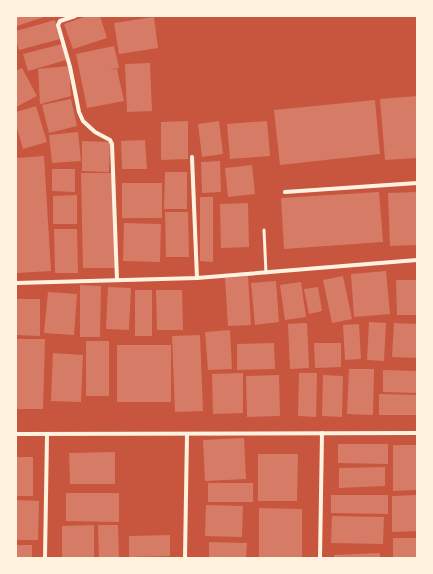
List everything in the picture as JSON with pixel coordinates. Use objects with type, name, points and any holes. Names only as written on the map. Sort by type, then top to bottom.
[{"type":"street","points":[[75,16],[60,21],[58,25],[70,67],[79,112],[83,121],[97,134],[110,140],[112,144],[117,280]]},
{"type":"street","points":[[192,157],[197,278]]},
{"type":"street","points":[[284,192],[417,182]]},
{"type":"street","points":[[16,283],[197,278],[417,260]]},
{"type":"street","points":[[320,558],[322,433]]},
{"type":"street","points":[[16,434],[417,434]]},
{"type":"street","points":[[185,558],[187,434]]},
{"type":"street","points":[[45,558],[47,435]]},
{"type":"lane","points":[[264,230],[266,273]]},
{"type":"building","points":[[16,16],[47,16],[17,26]]},
{"type":"building","points":[[87,16],[100,16],[107,38],[73,49],[64,24]]},
{"type":"building","points":[[154,17],[158,48],[119,54],[114,23]]},
{"type":"building","points":[[55,20],[60,39],[19,50],[16,40],[16,31]]},
{"type":"building","points":[[62,44],[66,60],[28,71],[23,54]]},
{"type":"building","points":[[114,46],[119,68],[107,70],[117,69],[124,101],[87,108],[76,54]]},
{"type":"building","points":[[150,63],[152,111],[127,112],[125,64]]},
{"type":"building","points":[[69,66],[71,96],[40,104],[38,69]]},
{"type":"building","points":[[22,68],[37,96],[16,107],[16,71]]},
{"type":"building","points":[[417,96],[417,158],[385,160],[380,99]]},
{"type":"building","points":[[71,99],[77,126],[49,133],[42,105]]},
{"type":"building","points":[[375,100],[380,154],[280,165],[274,110]]},
{"type":"building","points":[[36,106],[47,142],[23,149],[16,125],[16,112]]},
{"type":"building","points":[[188,121],[188,159],[161,160],[161,122]]},
{"type":"building","points":[[219,121],[223,154],[202,157],[198,124]]},
{"type":"building","points":[[267,121],[270,156],[230,159],[227,124]]},
{"type":"building","points":[[78,132],[81,161],[52,163],[49,135]]},
{"type":"building","points":[[145,140],[147,169],[122,169],[121,141]]},
{"type":"building","points":[[82,141],[110,142],[109,172],[82,171]]},
{"type":"building","points":[[44,156],[51,271],[17,273],[16,158]]},
{"type":"building","points":[[220,161],[221,192],[202,193],[201,162]]},
{"type":"building","points":[[252,165],[255,194],[228,197],[225,168]]},
{"type":"building","points":[[52,169],[75,169],[75,192],[52,191]]},
{"type":"building","points":[[165,172],[187,172],[187,209],[164,209]]},
{"type":"building","points":[[81,173],[112,173],[115,268],[83,268]]},
{"type":"building","points":[[122,183],[162,183],[162,218],[122,218]]},
{"type":"building","points":[[379,192],[383,242],[284,249],[281,198]]},
{"type":"building","points":[[417,192],[417,245],[390,246],[388,193]]},
{"type":"building","points":[[77,195],[77,224],[53,224],[53,196]]},
{"type":"building","points":[[200,197],[213,197],[213,262],[200,261]]},
{"type":"building","points":[[248,203],[249,247],[221,248],[220,204]]},
{"type":"building","points":[[165,212],[188,212],[189,257],[166,257]]},
{"type":"building","points":[[124,223],[161,224],[160,262],[123,261]]},
{"type":"building","points":[[54,229],[77,229],[78,273],[55,273]]},
{"type":"building","points":[[386,271],[390,314],[354,317],[351,274]]},
{"type":"building","points":[[248,276],[251,325],[228,326],[225,278]]},
{"type":"building","points":[[343,276],[352,319],[332,323],[323,280]]},
{"type":"building","points":[[396,280],[417,280],[417,315],[397,315]]},
{"type":"building","points":[[276,281],[279,322],[255,325],[251,283]]},
{"type":"building","points":[[301,282],[306,317],[285,320],[280,285]]},
{"type":"building","points":[[80,285],[101,286],[100,337],[80,337]]},
{"type":"building","points":[[108,287],[131,288],[129,330],[106,329]]},
{"type":"building","points":[[318,287],[322,311],[309,314],[304,289]]},
{"type":"building","points":[[135,290],[152,290],[152,336],[135,336]]},
{"type":"building","points":[[156,290],[182,290],[183,330],[157,330]]},
{"type":"building","points":[[48,292],[77,294],[74,335],[44,333]]},
{"type":"building","points":[[16,299],[40,299],[40,336],[16,335]]},
{"type":"building","points":[[369,322],[386,323],[384,361],[367,360]]},
{"type":"building","points":[[307,323],[309,368],[290,369],[288,324]]},
{"type":"building","points":[[394,323],[417,324],[417,358],[392,357]]},
{"type":"building","points":[[359,324],[361,359],[345,360],[343,325]]},
{"type":"building","points":[[230,330],[232,369],[208,370],[205,332]]},
{"type":"building","points":[[200,335],[203,411],[175,412],[172,336]]},
{"type":"building","points":[[17,339],[45,339],[43,409],[16,409]]},
{"type":"building","points":[[86,341],[109,341],[109,396],[86,396]]},
{"type":"building","points":[[274,343],[275,369],[237,370],[237,344]]},
{"type":"building","points":[[314,343],[341,343],[341,367],[315,368]]},
{"type":"building","points":[[117,345],[171,345],[171,402],[117,402]]},
{"type":"building","points":[[53,353],[83,355],[81,402],[51,401]]},
{"type":"building","points":[[349,369],[374,369],[373,415],[347,414]]},
{"type":"building","points":[[383,370],[417,371],[417,393],[383,392]]},
{"type":"building","points":[[243,373],[243,413],[213,414],[212,374]]},
{"type":"building","points":[[299,373],[317,373],[316,417],[298,416]]},
{"type":"building","points":[[279,375],[280,416],[247,417],[246,376]]},
{"type":"building","points":[[323,375],[343,376],[342,417],[322,416]]},
{"type":"building","points":[[379,394],[417,395],[417,415],[379,415]]},
{"type":"building","points":[[244,438],[246,479],[205,481],[203,440]]},
{"type":"building","points":[[338,444],[388,444],[388,464],[338,463]]},
{"type":"building","points":[[393,445],[417,445],[417,490],[393,491]]},
{"type":"building","points":[[115,452],[115,484],[70,484],[69,453]]},
{"type":"building","points":[[258,454],[298,454],[297,501],[258,501]]},
{"type":"building","points":[[16,457],[33,457],[33,496],[16,496]]},
{"type":"building","points":[[385,467],[385,486],[339,488],[339,468]]},
{"type":"building","points":[[208,483],[253,483],[253,502],[208,502]]},
{"type":"building","points":[[66,493],[119,493],[119,522],[66,521]]},
{"type":"building","points":[[331,495],[388,495],[388,514],[331,513]]},
{"type":"building","points":[[417,495],[417,531],[392,532],[392,496]]},
{"type":"building","points":[[16,500],[39,501],[38,540],[16,540]]},
{"type":"building","points":[[206,505],[243,506],[242,537],[205,536]]},
{"type":"building","points":[[259,508],[302,509],[302,557],[259,557]]},
{"type":"building","points":[[332,516],[384,517],[383,544],[331,543]]},
{"type":"building","points":[[94,525],[94,558],[62,558],[62,526]]},
{"type":"building","points":[[98,525],[118,525],[119,558],[99,558]]},
{"type":"building","points":[[170,535],[170,556],[129,557],[129,536]]},
{"type":"building","points":[[393,538],[417,538],[417,558],[393,558]]},
{"type":"building","points":[[209,542],[247,543],[246,558],[209,558]]},
{"type":"building","points":[[16,545],[32,545],[32,558],[16,558]]},
{"type":"building","points":[[380,553],[380,558],[334,558],[334,555]]}]
